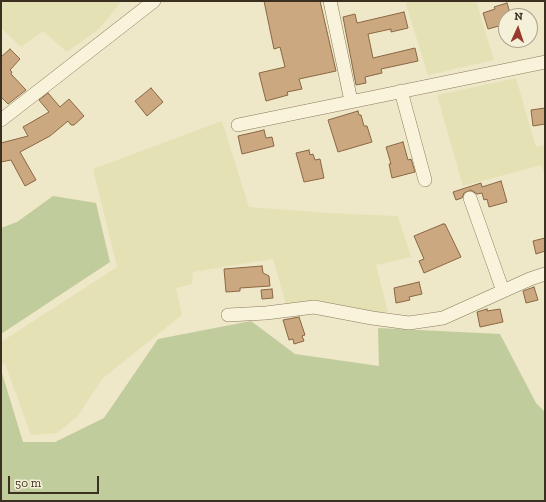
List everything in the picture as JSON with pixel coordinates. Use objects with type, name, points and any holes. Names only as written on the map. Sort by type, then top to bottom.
[{"type":"street","points":[[1,120],[154,1]]},
{"type":"street","points":[[330,1],[351,101]]},
{"type":"street","points":[[238,125],[545,62]]},
{"type":"street","points":[[401,91],[425,180]]},
{"type":"street","points":[[470,198],[503,291]]},
{"type":"street","points":[[228,315],[266,313],[314,307],[372,318],[409,323],[443,318],[545,274]]},
{"type":"shaded area","points":[[1,1],[122,1],[99,29],[67,52],[43,31],[21,47],[1,28]]},
{"type":"shaded area","points":[[405,1],[476,1],[494,60],[428,75]]},
{"type":"shaded area","points":[[516,78],[536,147],[545,145],[545,175],[541,165],[463,186],[437,95]]},
{"type":"shaded area","points":[[222,121],[249,207],[328,213],[398,216],[411,257],[376,265],[388,312],[375,312],[323,302],[286,304],[273,259],[193,272],[192,284],[176,288],[182,315],[103,378],[77,417],[57,433],[31,435],[5,364],[1,365],[1,342],[117,267],[93,169]]},
{"type":"green space","points":[[53,196],[96,203],[110,262],[1,334],[1,228],[17,222]]},
{"type":"green space","points":[[251,321],[295,354],[379,366],[378,328],[500,334],[536,403],[545,412],[545,501],[1,501],[1,370],[23,442],[55,442],[104,418],[158,339]]},
{"type":"building","points":[[264,1],[320,1],[336,71],[299,79],[302,89],[287,92],[288,95],[266,101],[259,73],[285,67],[280,47],[274,49]]},
{"type":"building","points":[[507,3],[509,8],[498,8],[498,26],[488,29],[483,13],[495,9],[494,7]]},
{"type":"building","points":[[404,12],[408,28],[391,32],[391,29],[368,34],[373,58],[415,48],[418,61],[381,69],[382,73],[365,77],[366,83],[356,85],[343,17],[355,14],[357,23]]},
{"type":"building","points":[[10,49],[20,59],[10,70],[12,72],[11,74],[26,90],[8,104],[1,97],[1,57]]},
{"type":"building","points":[[151,88],[163,102],[147,116],[135,101]]},
{"type":"building","points":[[48,93],[60,107],[69,99],[84,116],[74,125],[71,125],[68,121],[50,136],[20,152],[36,180],[25,186],[11,160],[1,162],[1,143],[28,136],[23,127],[49,112],[39,100]]},
{"type":"building","points":[[545,108],[545,124],[533,126],[531,110]]},
{"type":"building","points":[[358,111],[359,115],[361,115],[364,126],[367,126],[372,142],[338,152],[328,120]]},
{"type":"building","points":[[264,130],[266,138],[272,137],[274,146],[242,154],[238,136]]},
{"type":"building","points":[[403,142],[408,160],[411,159],[415,172],[392,178],[389,164],[391,164],[386,147]]},
{"type":"building","points":[[309,150],[310,155],[313,154],[315,160],[320,159],[324,178],[304,182],[296,153]]},
{"type":"building","points":[[501,181],[507,202],[489,207],[487,199],[484,200],[482,193],[477,194],[471,190],[464,193],[462,198],[456,200],[453,192],[481,183],[482,187]]},
{"type":"building","points":[[445,224],[461,257],[424,273],[419,261],[424,259],[414,236]]},
{"type":"building","points":[[545,238],[545,251],[536,254],[533,241]]},
{"type":"building","points":[[262,266],[263,273],[269,276],[270,286],[240,288],[240,291],[226,292],[224,269]]},
{"type":"building","points":[[419,282],[422,294],[409,297],[410,300],[396,303],[394,288]]},
{"type":"building","points":[[534,287],[538,300],[526,303],[523,291]]},
{"type":"building","points":[[272,289],[273,298],[262,299],[261,290]]},
{"type":"building","points":[[487,309],[487,311],[500,309],[503,322],[480,327],[477,312]]},
{"type":"building","points":[[299,317],[305,335],[302,336],[304,341],[294,344],[293,339],[289,340],[283,320]]}]
